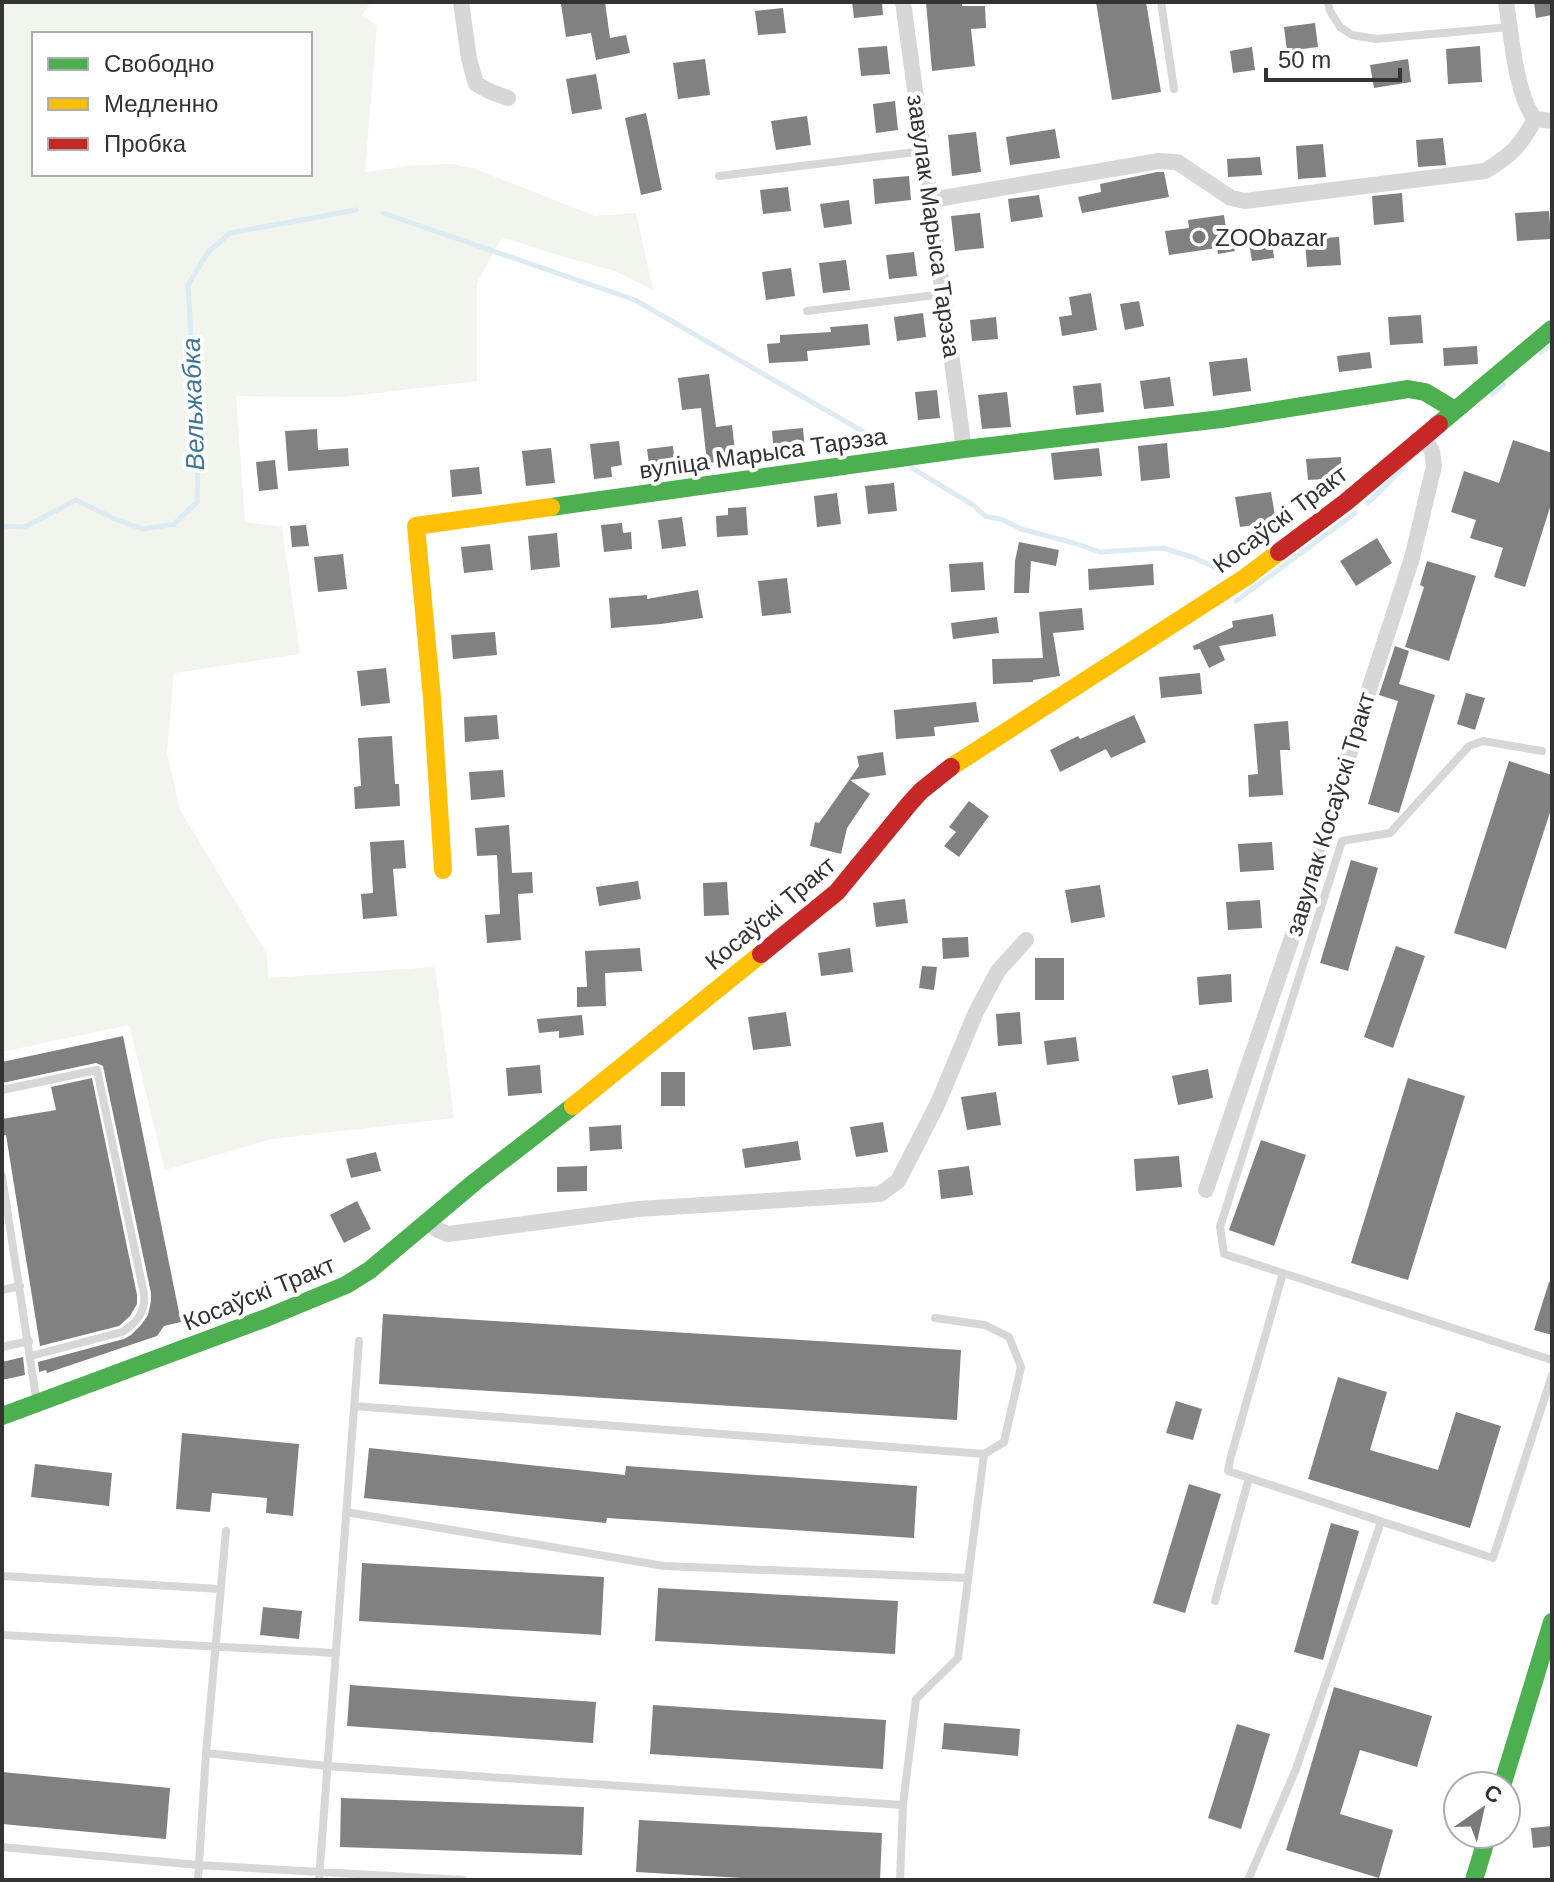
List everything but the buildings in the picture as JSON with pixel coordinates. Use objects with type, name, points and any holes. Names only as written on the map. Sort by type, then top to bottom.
[{"type":"main road","name":"Косаўскі Тракт","points":[[2,1416],[266,1318],[346,1285],[370,1270],[837,892],[861,867],[882,835],[922,790],[950,768],[1246,577],[1346,502],[1552,329]]},
{"type":"main road","name":"вуліца Марыса Тарэза","points":[[443,870],[432,698],[416,526],[964,449],[1221,419],[1408,389],[1425,392],[1455,410]]},
{"type":"main road","points":[[1507,1770],[1552,1622]]},
{"type":"main road","points":[[1474,1880],[1483,1850]]},
{"type":"street","points":[[461,2],[476,84],[508,98]]},
{"type":"street","name":"завулак Марыса Тарэза","points":[[903,2],[964,449]]},
{"type":"street","points":[[931,200],[1159,161],[1177,162],[1231,198],[1245,201],[1485,171],[1506,158],[1543,120],[1529,111],[1522,96],[1506,2]]},
{"type":"street","name":"завулак Косаўскі Тракт","points":[[1206,1190],[1314,873],[1412,558],[1434,466],[1432,451],[1423,436]]},
{"type":"street","points":[[427,1222],[448,1234],[638,1209],[880,1194],[898,1181],[938,1103],[976,1012],[998,971],[1026,940]]},
{"type":"lane","points":[[1161,2],[1174,89]]},
{"type":"lane","points":[[1328,2],[1340,27],[1352,35],[1376,39],[1511,27]]},
{"type":"lane","points":[[719,176],[925,151]]},
{"type":"lane","points":[[807,311],[943,294]]},
{"type":"lane","points":[[1542,751],[1483,741],[1469,746],[1390,833],[1342,841],[1220,1227],[1224,1254],[1552,1360]]},
{"type":"lane","points":[[2,1090],[97,1070],[145,1303],[132,1326],[122,1332],[31,1356]]},
{"type":"lane","points":[[2,1176],[6,1222],[20,1286],[38,1404]]},
{"type":"lane","points":[[1283,1273],[1228,1471],[1493,1558],[1552,1375]]},
{"type":"lane","points":[[2,1290],[20,1286]]},
{"type":"lane","points":[[354,1406],[984,1454],[1004,1442],[1021,1367],[1009,1337],[985,1325],[935,1318]]},
{"type":"lane","points":[[2,1347],[29,1341]]},
{"type":"lane","points":[[320,1875],[359,1341]]},
{"type":"lane","points":[[900,1880],[903,1805],[916,1699],[958,1658],[984,1454]]},
{"type":"lane","points":[[1215,1601],[1249,1478]]},
{"type":"lane","points":[[346,1512],[664,1566],[968,1578]]},
{"type":"lane","points":[[1248,1880],[1296,1769],[1381,1522]]},
{"type":"lane","points":[[198,1880],[226,1531]]},
{"type":"lane","points":[[2,1576],[220,1589]]},
{"type":"lane","points":[[2,1635],[336,1653]]},
{"type":"lane","points":[[206,1753],[327,1766],[903,1805]]},
{"type":"lane","points":[[2,1847],[320,1875],[463,1880]]},
{"type":"shaded area","points":[[2,2],[371,2],[362,15],[377,26],[365,172],[451,164],[473,168],[595,216],[636,213],[653,290],[615,271],[502,237],[477,283],[477,381],[343,397],[236,396],[245,522],[282,527],[300,654],[174,673],[167,752],[180,810],[267,954],[268,978],[435,967],[454,1118],[272,1139],[165,1170],[129,1025],[2,1052]]},
{"type":"waterway","name":"Вельжабка","points":[[2,526],[25,527],[76,500],[143,529],[174,524],[197,502],[198,459],[188,285],[208,252],[230,233],[356,210]]},
{"type":"waterway","name":"Вельжабка","points":[[383,213],[635,300],[876,439]]},
{"type":"waterway","name":"Вельжабка","points":[[1541,352],[1552,344]]},
{"type":"waterway","name":"Вельжабка","points":[[1492,394],[1504,384]]},
{"type":"waterway","name":"Вельжабка","points":[[1368,503],[1404,467]]},
{"type":"waterway","name":"Вельжабка","points":[[912,468],[973,505],[985,516],[1021,529],[1100,552],[1163,548],[1214,567]]},
{"type":"waterway","name":"Вельжабка","points":[[1236,601],[1355,513]]},
{"type":"traffic: fast","points":[[1439,424],[1552,329]]},
{"type":"traffic: fast","points":[[551,507],[964,449],[1221,419],[1408,389],[1425,392],[1455,410]]},
{"type":"traffic: fast","points":[[2,1416],[346,1285],[370,1270],[476,1181],[573,1106]]},
{"type":"traffic: fast","points":[[1507,1770],[1552,1622]]},
{"type":"traffic: fast","points":[[1474,1880],[1483,1850]]},
{"type":"traffic: slow","points":[[443,870],[432,698],[416,526],[551,507]]},
{"type":"traffic: slow","points":[[951,767],[1246,577],[1279,552]]},
{"type":"traffic: slow","points":[[573,1106],[761,954]]},
{"type":"traffic: jam","points":[[1279,552],[1346,502],[1439,424]]},
{"type":"traffic: jam","points":[[761,954],[837,892],[910,803],[951,767]]},
{"type":"place","name":"ZOObazar","points":[[1199,237]]}]
